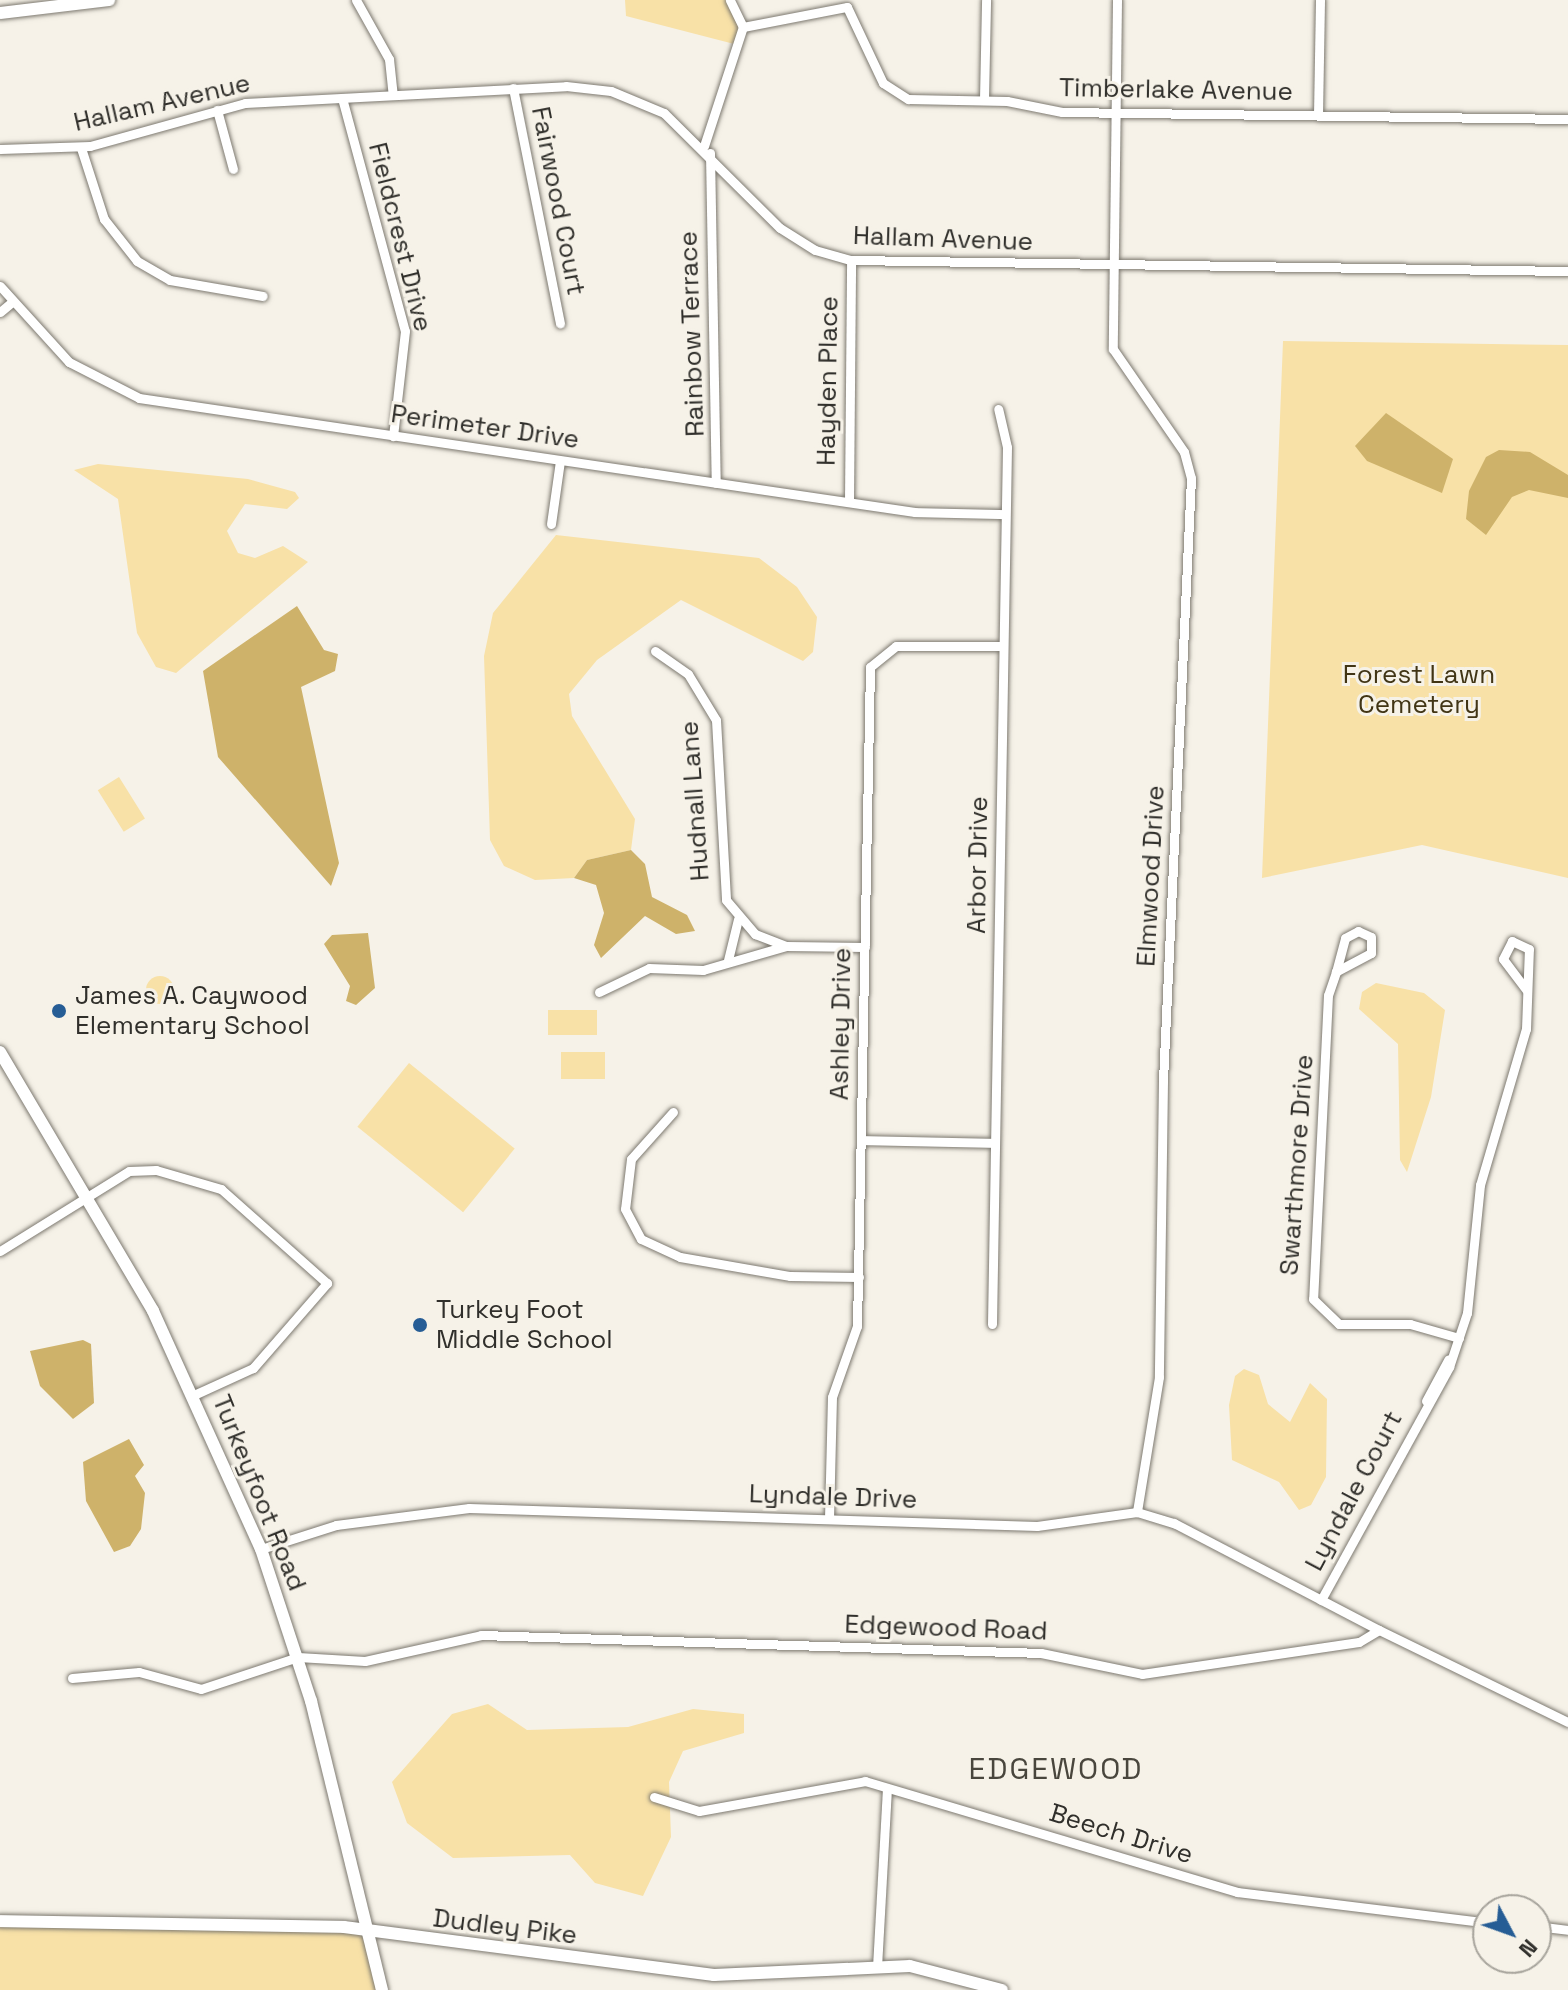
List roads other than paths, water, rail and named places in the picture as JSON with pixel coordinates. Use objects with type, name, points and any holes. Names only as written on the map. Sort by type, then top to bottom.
[{"type":"main road","points":[[0,13],[24,6],[109,0]]},
{"type":"main road","name":"Turkeyfoot Road","points":[[0,1052],[90,1196],[196,1394],[261,1549],[298,1657],[382,1990]]},
{"type":"main road","name":"Dudley Pike","points":[[0,1921],[367,1931],[714,1975],[877,1967],[927,1968],[978,1987],[1002,1990]]},
{"type":"street","points":[[356,0],[389,59],[393,95]]},
{"type":"street","points":[[730,0],[743,27]]},
{"type":"street","points":[[984,99],[986,0]]},
{"type":"street","name":"Elmwood Drive","points":[[1117,0],[1113,265],[1116,362],[1180,445],[1191,478],[1163,1081],[1159,1377],[1137,1512]]},
{"type":"street","points":[[1318,115],[1320,0]]},
{"type":"street","name":"Timberlake Avenue","points":[[743,27],[847,7],[891,91],[908,99],[984,99],[1115,112],[1568,119]]},
{"type":"street","name":"Rainbow Terrace","points":[[716,483],[707,149],[743,27]]},
{"type":"street","name":"Hallam Avenue","points":[[0,149],[81,148],[217,110],[342,98],[513,88],[611,91],[664,113],[707,149],[791,237],[851,260],[1568,271]]},
{"type":"street","name":"Fairwood Court","points":[[513,88],[560,323]]},
{"type":"street","name":"Fieldcrest Drive","points":[[342,98],[405,331],[393,436]]},
{"type":"street","points":[[217,110],[233,169]]},
{"type":"street","points":[[81,148],[104,219],[137,261],[170,280],[263,296]]},
{"type":"street","points":[[710,183],[731,176]]},
{"type":"street","name":"Hayden Place","points":[[849,502],[851,260]]},
{"type":"street","name":"Perimeter Drive","points":[[0,286],[69,362],[129,395],[849,502],[1005,514]]},
{"type":"street","points":[[0,312],[12,302]]},
{"type":"street","name":"Arbor Drive","points":[[992,1324],[1007,425],[998,409]]},
{"type":"street","points":[[551,524],[560,461]]},
{"type":"street","name":"Ashley Drive","points":[[829,1519],[832,1397],[856,1335],[859,1277],[872,662],[896,646],[1003,646]]},
{"type":"street","name":"Hudnall Lane","points":[[655,651],[688,674],[716,720],[719,873],[738,919]]},
{"type":"street","points":[[728,960],[738,919],[786,946]]},
{"type":"street","name":"Swarthmore Drive","points":[[1336,972],[1371,953],[1371,937],[1358,931],[1345,938],[1336,972],[1326,1010],[1313,1299],[1339,1324],[1410,1324],[1459,1338]]},
{"type":"street","name":"Lyndale Court","points":[[1321,1600],[1459,1338],[1472,1284],[1480,1185],[1517,1076],[1526,990],[1529,949],[1512,941],[1503,959],[1526,990]]},
{"type":"street","points":[[599,992],[649,968],[696,971],[786,946],[865,947]]},
{"type":"street","points":[[673,1112],[631,1159],[625,1209],[641,1239],[680,1257],[790,1276],[859,1277]]},
{"type":"street","points":[[862,1140],[995,1143]]},
{"type":"street","points":[[0,1251],[136,1170],[185,1177],[221,1189],[327,1283],[253,1368],[196,1394]]},
{"type":"street","name":"Lyndale Drive","points":[[261,1549],[336,1525],[469,1508],[1037,1526],[1137,1512],[1174,1523],[1379,1630]]},
{"type":"street","points":[[1379,1630],[1568,1722]]},
{"type":"street","name":"Edgewood Road","points":[[298,1657],[365,1661],[495,1635],[1041,1653],[1142,1674],[1359,1642],[1379,1630]]},
{"type":"street","points":[[72,1678],[139,1672],[201,1689],[298,1657]]},
{"type":"street","name":"Beech Drive","points":[[654,1797],[699,1811],[859,1781],[1266,1899],[1472,1921]]},
{"type":"street","points":[[877,1967],[887,1789]]},
{"type":"place","name":"James A. Caywood Elementary School","points":[[59,1011]]},
{"type":"place","name":"Turkey Foot Middle School","points":[[420,1325]]},
{"type":"district","name":"EDGEWOOD","points":[[1056,1769]]},
{"type":"park label","name":"Forest Lawn Cemetery","points":[[1419,690]]}]
